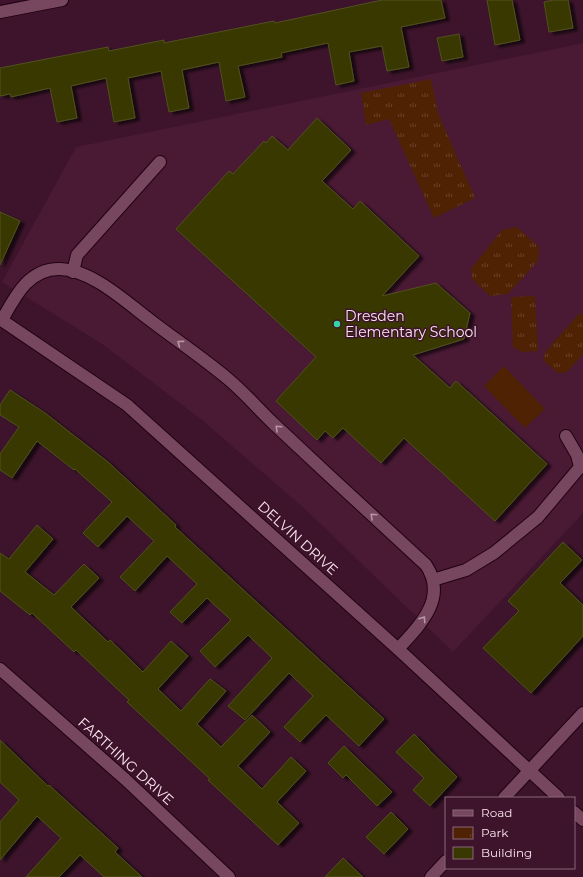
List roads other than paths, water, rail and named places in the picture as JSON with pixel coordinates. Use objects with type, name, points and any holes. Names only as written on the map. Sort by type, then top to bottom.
[{"type":"street","points":[[0,12],[62,0]]},
{"type":"street","points":[[73,272],[77,255],[160,162]]},
{"type":"street","points":[[1,320],[16,295],[29,280],[42,272],[59,269],[73,272],[86,276],[111,290],[228,379],[269,420],[426,565],[431,572],[434,597],[432,606],[418,626],[398,649]]},
{"type":"street","name":"DELVIN DRIVE","points":[[1,320],[128,405],[398,649],[558,797]]},
{"type":"street","points":[[433,580],[466,570],[488,556],[538,516],[580,467],[577,455],[566,436]]},
{"type":"street","name":"FARTHING DRIVE","points":[[0,669],[125,779],[229,877]]},
{"type":"street","points":[[505,797],[583,713]]},
{"type":"street","points":[[575,813],[583,820]]},
{"type":"street","points":[[431,877],[445,862]]},
{"type":"place","name":"Dresden Elementary School","points":[[337,324]]}]
